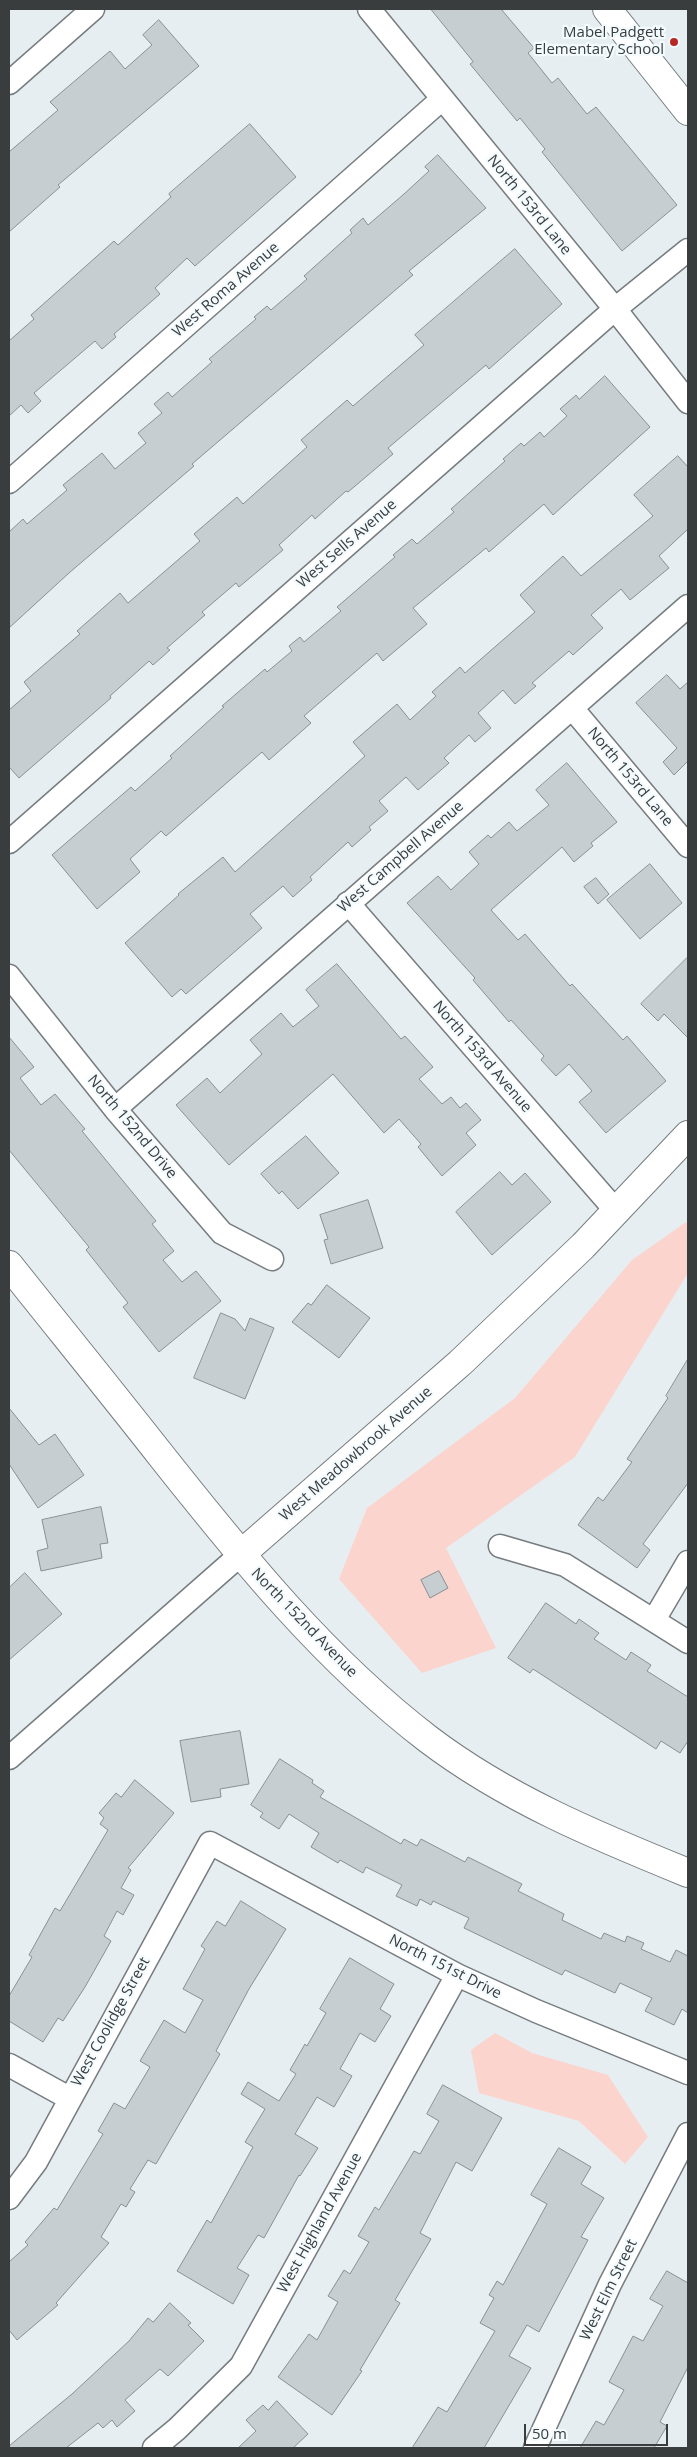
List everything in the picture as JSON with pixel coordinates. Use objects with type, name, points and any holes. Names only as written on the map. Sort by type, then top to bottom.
[{"type":"street","name":"North 153rd Lane","points":[[369,9],[615,309],[688,402]]},
{"type":"street","points":[[607,9],[688,111]]},
{"type":"street","points":[[9,83],[89,10]]},
{"type":"street","name":"West Roma Avenue","points":[[9,482],[442,99]]},
{"type":"street","name":"West Sells Avenue","points":[[9,842],[615,309],[688,250]]},
{"type":"street","name":"West Campbell Avenue","points":[[114,1109],[688,606]]},
{"type":"street","name":"North 153rd Lane","points":[[572,708],[688,846]]},
{"type":"street","name":"North 153rd Avenue","points":[[348,903],[617,1212]]},
{"type":"street","name":"North 152nd Drive","points":[[9,976],[114,1109],[222,1233],[272,1259]]},
{"type":"street","name":"West Meadowbrook Avenue","points":[[9,1758],[460,1363],[617,1212],[688,1135]]},
{"type":"street","name":"North 152nd Avenue","points":[[9,1265],[240,1556],[318,1640],[377,1697],[428,1740],[495,1783],[562,1821],[688,1873]]},
{"type":"street","points":[[500,1546],[565,1565],[688,1642]]},
{"type":"street","points":[[654,1620],[688,1562]]},
{"type":"street","name":"North 151st Drive","points":[[210,1843],[457,1975],[536,2011],[688,2074]]},
{"type":"street","name":"West Coolidge Street","points":[[9,2198],[36,2162],[69,2098],[210,1843]]},
{"type":"street","name":"West Highland Avenue","points":[[154,2448],[177,2429],[241,2366],[457,1975]]},
{"type":"street","points":[[9,2065],[69,2098]]},
{"type":"street","name":"West Elm Street","points":[[535,2448],[610,2284],[688,2134]]},
{"type":"shaded area","points":[[686,1222],[688,1226],[688,1273],[575,1457],[446,1548],[496,1648],[422,1673],[339,1579],[367,1508],[515,1398],[632,1260]]},
{"type":"shaded area","points":[[495,2033],[532,2053],[608,2075],[648,2137],[625,2164],[579,2121],[479,2093],[471,2050]]},
{"type":"building","points":[[431,9],[501,9],[534,48],[528,53],[552,83],[558,78],[587,114],[596,107],[677,205],[622,251],[542,152],[545,149],[520,118],[517,121],[470,64],[473,62]]},
{"type":"building","points":[[159,20],[199,66],[58,185],[60,187],[9,232],[9,152],[58,110],[50,102],[110,51],[125,69],[152,45],[143,35]]},
{"type":"building","points":[[250,124],[296,177],[195,266],[187,258],[155,288],[160,294],[114,334],[116,337],[102,349],[95,341],[34,393],[41,401],[28,413],[21,405],[9,416],[9,341],[34,319],[31,315],[114,241],[118,245],[171,197],[169,194]]},
{"type":"building","points":[[438,155],[486,208],[409,271],[413,275],[192,464],[194,466],[69,573],[9,628],[9,532],[23,519],[27,524],[67,490],[63,485],[102,453],[115,469],[146,443],[138,433],[162,413],[154,404],[168,392],[172,397],[212,362],[209,359],[256,319],[254,317],[267,306],[271,310],[307,279],[304,276],[352,233],[350,230],[363,218],[368,225],[404,194],[429,171],[425,167]]},
{"type":"building","points":[[515,249],[562,304],[489,369],[486,365],[388,448],[393,454],[348,492],[346,491],[315,519],[312,515],[279,545],[283,550],[239,587],[236,583],[202,612],[205,615],[167,648],[170,650],[153,665],[149,661],[110,696],[111,698],[19,778],[9,767],[9,710],[31,691],[24,682],[80,634],[77,631],[120,593],[128,603],[200,541],[194,534],[237,497],[243,504],[307,447],[301,440],[347,400],[353,406],[424,345],[415,335]]},
{"type":"building","points":[[605,376],[650,427],[553,515],[544,504],[489,552],[486,548],[413,608],[427,624],[383,661],[377,653],[304,716],[311,723],[269,760],[262,752],[166,836],[161,831],[130,859],[140,872],[97,909],[52,855],[131,787],[135,791],[172,758],[170,756],[224,707],[222,706],[265,669],[267,672],[292,651],[289,646],[300,637],[304,642],[341,611],[337,607],[395,557],[393,555],[412,539],[417,544],[454,512],[451,509],[505,461],[503,459],[521,443],[524,446],[540,432],[544,437],[567,416],[560,409],[576,395],[579,399]]},
{"type":"building","points":[[678,456],[688,467],[688,529],[659,556],[669,568],[630,600],[621,589],[591,615],[603,628],[573,655],[569,651],[532,683],[536,686],[515,704],[503,690],[478,713],[491,728],[475,742],[469,735],[444,758],[449,763],[418,790],[406,777],[379,801],[388,811],[369,827],[371,830],[352,847],[348,842],[310,877],[312,880],[293,897],[283,886],[250,914],[262,928],[186,994],[181,989],[172,997],[125,943],[178,894],[223,857],[235,872],[365,756],[353,742],[397,704],[410,720],[436,696],[432,692],[460,667],[465,673],[535,612],[520,595],[563,556],[581,576],[653,516],[634,495]]},
{"type":"building","points":[[667,675],[680,689],[688,682],[688,761],[674,775],[663,762],[677,748],[636,703]]},
{"type":"building","points":[[567,763],[617,822],[591,843],[593,846],[574,862],[562,847],[491,910],[518,940],[525,934],[570,986],[572,984],[623,1040],[627,1036],[666,1081],[606,1133],[579,1102],[592,1091],[569,1064],[556,1076],[541,1060],[544,1056],[511,1020],[509,1022],[473,980],[475,978],[407,903],[438,876],[451,890],[479,864],[469,852],[488,835],[491,838],[509,822],[517,831],[549,805],[536,790]]},
{"type":"building","points":[[650,864],[682,903],[640,939],[607,900]]},
{"type":"building","points":[[596,878],[609,894],[598,904],[584,887]]},
{"type":"building","points":[[688,957],[688,1038],[664,1014],[658,1021],[641,1004]]},
{"type":"building","points":[[337,964],[401,1039],[405,1036],[433,1067],[419,1079],[442,1104],[451,1097],[460,1108],[466,1103],[481,1120],[466,1133],[476,1145],[442,1176],[418,1147],[421,1144],[399,1119],[384,1133],[333,1074],[229,1165],[176,1105],[207,1078],[220,1093],[262,1054],[250,1040],[281,1013],[293,1027],[319,1006],[306,990]]},
{"type":"building","points":[[9,1037],[34,1067],[20,1078],[41,1105],[55,1094],[85,1129],[82,1131],[156,1221],[152,1224],[174,1251],[163,1260],[182,1282],[196,1271],[221,1301],[159,1352],[123,1307],[128,1303],[86,1250],[89,1247],[9,1150]]},
{"type":"building","points":[[306,1136],[339,1173],[298,1209],[282,1191],[279,1194],[261,1174]]},
{"type":"building","points":[[500,1172],[512,1185],[525,1173],[551,1202],[492,1255],[456,1212]]},
{"type":"building","points":[[368,1200],[383,1248],[331,1264],[324,1240],[328,1239],[320,1215]]},
{"type":"building","points":[[327,1285],[370,1318],[339,1358],[292,1322],[308,1303],[311,1305]]},
{"type":"building","points":[[221,1313],[235,1319],[245,1331],[250,1318],[274,1328],[245,1399],[194,1378]]},
{"type":"building","points":[[688,1359],[688,1483],[643,1544],[650,1550],[637,1568],[578,1525],[598,1497],[603,1501],[632,1462],[627,1459],[668,1398],[666,1396]]},
{"type":"building","points":[[9,1408],[39,1445],[55,1434],[84,1475],[38,1508],[9,1464]]},
{"type":"building","points":[[101,1507],[108,1543],[100,1544],[102,1558],[41,1571],[37,1551],[48,1548],[42,1520]]},
{"type":"building","points":[[439,1571],[448,1588],[430,1598],[421,1580]]},
{"type":"building","points":[[25,1573],[62,1614],[9,1660],[9,1588]]},
{"type":"building","points":[[546,1603],[576,1624],[579,1619],[599,1633],[594,1639],[626,1660],[631,1652],[651,1665],[647,1671],[688,1697],[688,1741],[680,1753],[661,1741],[656,1749],[533,1669],[530,1673],[508,1658]]},
{"type":"building","points":[[240,1731],[249,1784],[220,1789],[221,1797],[191,1802],[180,1741]]},
{"type":"building","points":[[280,1759],[313,1780],[312,1783],[324,1791],[320,1797],[401,1844],[404,1839],[417,1846],[421,1839],[465,1862],[468,1857],[522,1884],[518,1891],[564,1914],[562,1920],[601,1939],[604,1933],[625,1942],[627,1936],[644,1943],[641,1949],[670,1962],[676,1950],[688,1956],[688,2013],[682,2009],[674,2025],[645,2011],[652,1998],[620,1983],[615,1993],[565,1970],[562,1975],[464,1928],[469,1918],[433,1901],[431,1905],[420,1899],[417,1906],[396,1896],[402,1885],[366,1867],[363,1873],[340,1860],[338,1863],[311,1847],[319,1833],[289,1814],[279,1829],[260,1817],[263,1813],[251,1805]]},
{"type":"building","points":[[135,1780],[174,1813],[128,1868],[131,1870],[121,1888],[134,1895],[123,1915],[117,1911],[104,1936],[111,1941],[85,1987],[63,2021],[58,2018],[43,2042],[9,2021],[9,1996],[32,1957],[29,1955],[55,1908],[60,1911],[108,1830],[100,1824],[104,1818],[99,1813],[116,1793],[121,1797]]},
{"type":"building","points":[[241,1901],[286,1929],[249,1989],[216,2051],[220,2054],[156,2164],[148,2160],[130,2189],[135,2192],[126,2207],[121,2204],[101,2237],[109,2243],[56,2303],[58,2305],[17,2340],[9,2330],[9,2262],[28,2245],[25,2242],[54,2208],[57,2210],[103,2134],[98,2131],[114,2103],[125,2109],[150,2067],[140,2061],[164,2020],[185,2033],[203,2000],[183,1989],[205,1949],[201,1946],[217,1921],[225,1926]]},
{"type":"building","points":[[350,1958],[394,1984],[380,2009],[391,2016],[375,2042],[360,2033],[340,2069],[352,2076],[334,2107],[317,2097],[295,2134],[318,2148],[299,2175],[264,2238],[258,2235],[237,2268],[249,2275],[233,2304],[177,2271],[207,2220],[211,2223],[253,2147],[245,2142],[265,2109],[241,2094],[248,2082],[279,2101],[296,2074],[290,2070],[305,2044],[307,2046],[326,2013],[320,2009]]},
{"type":"building","points":[[443,2085],[502,2118],[472,2171],[456,2162],[420,2233],[431,2239],[395,2300],[400,2303],[360,2370],[362,2371],[332,2415],[278,2377],[309,2334],[317,2340],[338,2302],[328,2296],[344,2270],[350,2274],[369,2242],[358,2236],[375,2207],[379,2210],[414,2151],[420,2154],[439,2121],[427,2114]]},
{"type":"building","points":[[559,2148],[591,2167],[581,2184],[604,2198],[581,2237],[588,2240],[539,2332],[527,2325],[509,2356],[531,2368],[484,2448],[412,2448],[438,2407],[447,2412],[495,2331],[480,2323],[494,2298],[489,2295],[497,2281],[503,2285],[547,2204],[531,2195]]},
{"type":"building","points":[[667,2271],[688,2283],[688,2367],[660,2422],[667,2426],[654,2448],[580,2448],[596,2421],[604,2425],[624,2390],[609,2382],[633,2336],[643,2341],[663,2306],[650,2299]]},
{"type":"building","points":[[170,2303],[191,2323],[188,2325],[204,2341],[168,2376],[160,2369],[125,2400],[135,2411],[117,2427],[112,2420],[103,2428],[98,2423],[66,2448],[9,2448],[9,2446],[72,2394],[129,2341],[148,2318],[153,2322]]},
{"type":"building","points":[[277,2401],[308,2434],[293,2448],[238,2448],[256,2431],[246,2420],[263,2405],[268,2410]]},
{"type":"place","name":"Mabel Padgett Elementary School","points":[[674,42]]}]
